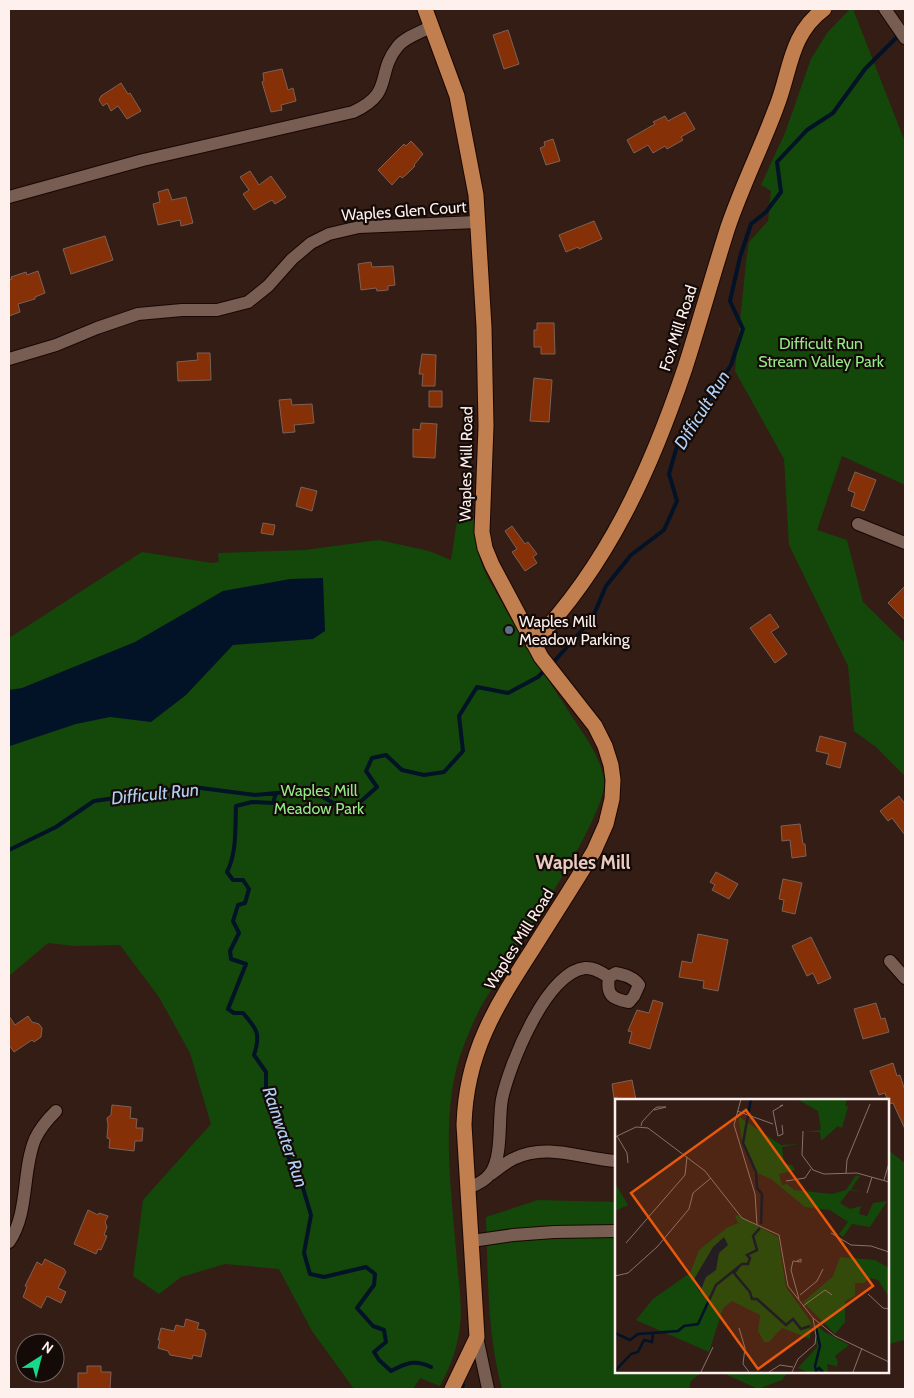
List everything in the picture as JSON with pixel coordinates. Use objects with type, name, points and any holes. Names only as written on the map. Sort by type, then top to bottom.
[{"type":"main road","name":"Waples Mill Road","points":[[425,9],[457,96],[476,195],[484,327],[486,426],[482,532],[492,565],[541,657],[595,726],[603,740],[611,765],[613,780],[612,800],[606,824],[594,850],[503,997],[478,1045],[469,1075],[464,1108],[477,1337],[452,1389]]},
{"type":"main road","name":"Fox Mill Road","points":[[533,643],[561,613],[590,574],[624,518],[645,474],[664,428],[685,367],[744,182],[776,108],[796,43],[808,22],[824,9]]},
{"type":"street","points":[[888,13],[905,38]]},
{"type":"street","points":[[9,197],[143,160],[353,112],[365,107],[378,94],[383,83],[388,61],[399,44],[432,26]]},
{"type":"street","name":"Waples Glen Court","points":[[9,360],[56,345],[138,314],[182,310],[218,310],[248,302],[268,286],[292,259],[311,243],[329,234],[359,227],[477,222]]},
{"type":"street","points":[[858,524],[905,542]]},
{"type":"street","points":[[890,961],[905,978]]},
{"type":"street","points":[[491,1174],[498,1150],[502,1102],[509,1072],[539,1010],[558,984],[568,974],[586,967],[610,977]]},
{"type":"street","points":[[9,1242],[20,1215],[31,1153],[36,1138],[45,1123],[56,1111]]},
{"type":"street","points":[[468,1188],[478,1184],[514,1158],[538,1152],[569,1153],[615,1161]]},
{"type":"street","points":[[472,1241],[522,1234],[615,1231]]},
{"type":"street","points":[[477,1337],[488,1389]]},
{"type":"green space","name":"Difficult Run Stream Valley Park","points":[[850,9],[853,9],[905,142],[905,485],[842,456],[817,530],[847,540],[863,602],[905,641],[905,776],[876,747],[854,731],[848,666],[789,545],[784,459],[735,371],[749,242],[768,221],[771,191],[761,185],[785,133],[811,59],[827,33]]},
{"type":"green space","name":"Waples Mill Meadow Park","points":[[458,514],[475,519],[478,551],[486,574],[526,645],[590,744],[599,761],[604,779],[601,797],[591,824],[554,890],[480,1008],[462,1050],[455,1075],[451,1101],[449,1155],[461,1315],[458,1340],[449,1367],[440,1386],[420,1378],[413,1389],[354,1389],[312,1331],[279,1269],[225,1264],[181,1277],[159,1294],[133,1276],[143,1200],[211,1124],[190,1053],[159,997],[120,945],[74,946],[48,943],[9,976],[9,638],[142,552],[212,563],[219,562],[218,553],[305,550],[379,540],[429,551],[451,560]]},
{"type":"green space","points":[[889,1151],[905,1163],[905,1340],[889,1344]]},
{"type":"green space","points":[[538,1200],[615,1202],[615,1373],[701,1373],[691,1381],[689,1389],[502,1389],[493,1347],[486,1217]]},
{"type":"green space","points":[[723,1373],[787,1373],[782,1380],[758,1389]]},
{"type":"water","points":[[323,578],[325,631],[313,639],[233,645],[186,695],[151,722],[110,717],[76,724],[10,746],[9,748],[9,690],[22,688],[135,642],[223,591],[290,579]]},
{"type":"building","points":[[508,30],[519,64],[504,69],[493,35]]},
{"type":"building","points":[[282,69],[288,90],[293,88],[296,101],[281,105],[282,110],[271,112],[262,82],[264,81],[263,73]]},
{"type":"building","points":[[121,83],[128,94],[130,93],[141,111],[127,119],[118,106],[111,111],[107,103],[103,106],[99,100],[101,96]]},
{"type":"building","points":[[685,112],[695,129],[681,137],[683,140],[667,149],[665,146],[653,153],[648,145],[634,153],[627,140],[665,116],[668,121]]},
{"type":"building","points":[[553,139],[560,161],[546,165],[540,148],[545,146],[544,142]]},
{"type":"building","points":[[411,141],[423,154],[407,174],[402,178],[400,176],[392,185],[378,170],[404,144],[406,146]]},
{"type":"building","points":[[250,171],[259,185],[271,176],[286,197],[275,204],[272,200],[254,210],[243,194],[249,190],[240,177]]},
{"type":"building","points":[[168,189],[172,200],[186,197],[193,223],[181,226],[180,220],[158,225],[153,204],[160,202],[158,192]]},
{"type":"building","points":[[594,221],[602,239],[579,249],[578,247],[566,252],[559,235]]},
{"type":"building","points":[[105,236],[113,260],[71,274],[63,249]]},
{"type":"building","points":[[371,262],[372,267],[393,266],[395,285],[388,286],[388,290],[377,291],[376,288],[361,290],[358,264]]},
{"type":"building","points":[[38,271],[45,293],[35,297],[35,299],[18,304],[20,312],[9,316],[9,280],[12,279],[11,277],[26,272],[27,275]]},
{"type":"building","points":[[537,323],[554,323],[555,354],[541,354],[541,347],[534,347],[534,330],[537,330]]},
{"type":"building","points":[[197,353],[210,353],[211,380],[178,381],[177,362],[198,360]]},
{"type":"building","points":[[422,354],[436,355],[435,386],[422,386],[423,374],[419,374]]},
{"type":"building","points":[[534,378],[552,380],[549,422],[530,421]]},
{"type":"building","points":[[429,391],[442,391],[442,407],[429,407]]},
{"type":"building","points":[[291,399],[292,405],[312,404],[314,423],[294,425],[295,432],[283,433],[279,400]]},
{"type":"building","points":[[421,423],[437,424],[435,458],[413,457],[413,429],[420,430]]},
{"type":"building","points":[[855,472],[876,480],[864,511],[851,506],[855,493],[848,490]]},
{"type":"building","points":[[301,487],[317,491],[312,511],[296,506]]},
{"type":"building","points":[[263,523],[275,525],[273,535],[261,533]]},
{"type":"building","points":[[512,526],[525,544],[528,542],[537,554],[533,557],[537,563],[525,571],[512,552],[517,549],[505,531]]},
{"type":"building","points":[[905,586],[905,620],[888,603]]},
{"type":"building","points":[[770,614],[779,627],[771,632],[787,654],[775,663],[750,628]]},
{"type":"building","points":[[820,736],[846,743],[840,768],[826,764],[829,754],[816,751]]},
{"type":"building","points":[[899,796],[905,804],[905,835],[892,818],[888,821],[880,811]]},
{"type":"building","points":[[800,824],[806,856],[792,858],[790,840],[782,841],[781,826]]},
{"type":"building","points":[[716,872],[738,884],[729,899],[712,890],[715,885],[710,882]]},
{"type":"building","points":[[783,879],[802,883],[795,914],[782,911],[784,900],[779,899]]},
{"type":"building","points":[[698,934],[728,940],[718,991],[703,988],[704,981],[679,977],[682,961],[692,963]]},
{"type":"building","points":[[811,937],[831,978],[818,984],[813,973],[807,976],[792,946]]},
{"type":"building","points":[[653,1000],[663,1003],[650,1049],[629,1043],[632,1032],[628,1031],[637,1010],[649,1013]]},
{"type":"building","points":[[876,1003],[881,1019],[885,1018],[889,1032],[863,1039],[854,1009]]},
{"type":"building","points":[[9,1016],[15,1025],[28,1016],[32,1022],[39,1024],[42,1028],[41,1037],[34,1042],[32,1040],[14,1052],[9,1045]]},
{"type":"building","points":[[893,1063],[897,1076],[900,1075],[905,1091],[905,1129],[893,1103],[889,1104],[889,1099],[887,1099],[885,1093],[879,1095],[870,1071]]},
{"type":"building","points":[[632,1080],[636,1099],[614,1098],[612,1084]]},
{"type":"building","points":[[112,1105],[131,1107],[130,1118],[137,1119],[136,1128],[143,1128],[142,1141],[135,1141],[134,1151],[109,1148],[110,1139],[107,1138],[107,1118],[111,1115]]},
{"type":"building","points":[[88,1210],[98,1215],[99,1213],[108,1216],[105,1222],[107,1227],[104,1235],[107,1236],[101,1250],[98,1249],[96,1254],[74,1244]]},
{"type":"building","points":[[45,1259],[66,1272],[58,1288],[66,1292],[61,1303],[47,1296],[41,1308],[23,1297],[27,1287],[25,1286],[37,1262],[42,1265]]},
{"type":"building","points":[[186,1319],[199,1323],[197,1329],[204,1330],[206,1334],[201,1357],[193,1355],[192,1359],[170,1355],[168,1351],[158,1348],[161,1328],[174,1331],[176,1325],[184,1327]]},
{"type":"building","points":[[87,1366],[101,1366],[101,1372],[111,1372],[110,1389],[78,1389],[78,1373],[87,1373]]},
{"type":"waterway","name":"Difficult Run","points":[[551,665],[592,619],[606,586],[631,555],[664,530],[677,501],[669,474],[677,446],[731,365],[743,329],[730,301],[740,257],[751,224],[766,212],[781,192],[777,162],[807,130],[833,113],[865,69],[900,34]]},
{"type":"waterway","name":"Difficult Run","points":[[9,850],[56,827],[94,801],[193,787],[255,795],[310,790],[346,810],[359,803],[377,787],[366,771],[372,758],[386,755],[402,770],[424,775],[444,772],[463,751],[459,716],[477,687],[508,693],[538,677],[546,669]]},
{"type":"waterway","name":"Rainwater Run","points":[[276,793],[273,803],[252,802],[236,806],[234,848],[227,872],[233,880],[243,880],[249,889],[245,903],[238,905],[233,921],[239,933],[230,951],[231,959],[246,964],[228,1009],[234,1013],[243,1013],[252,1023],[256,1032],[257,1042],[254,1055],[266,1072],[266,1094],[277,1105],[282,1117],[279,1131],[291,1164],[297,1168],[311,1215],[304,1253],[310,1274],[324,1277],[366,1267],[375,1274],[374,1285],[357,1308],[373,1326],[384,1330],[386,1342],[374,1352],[379,1360],[391,1371],[411,1363],[420,1363],[431,1367]]},
{"type":"waterway","name":"Rainwater Run","points":[[461,1389],[463,1385]]},
{"type":"place","name":"Waples Mill Meadow Parking","points":[[509,630]]},
{"type":"district","name":"Waples Mill","points":[[583,862]]}]
